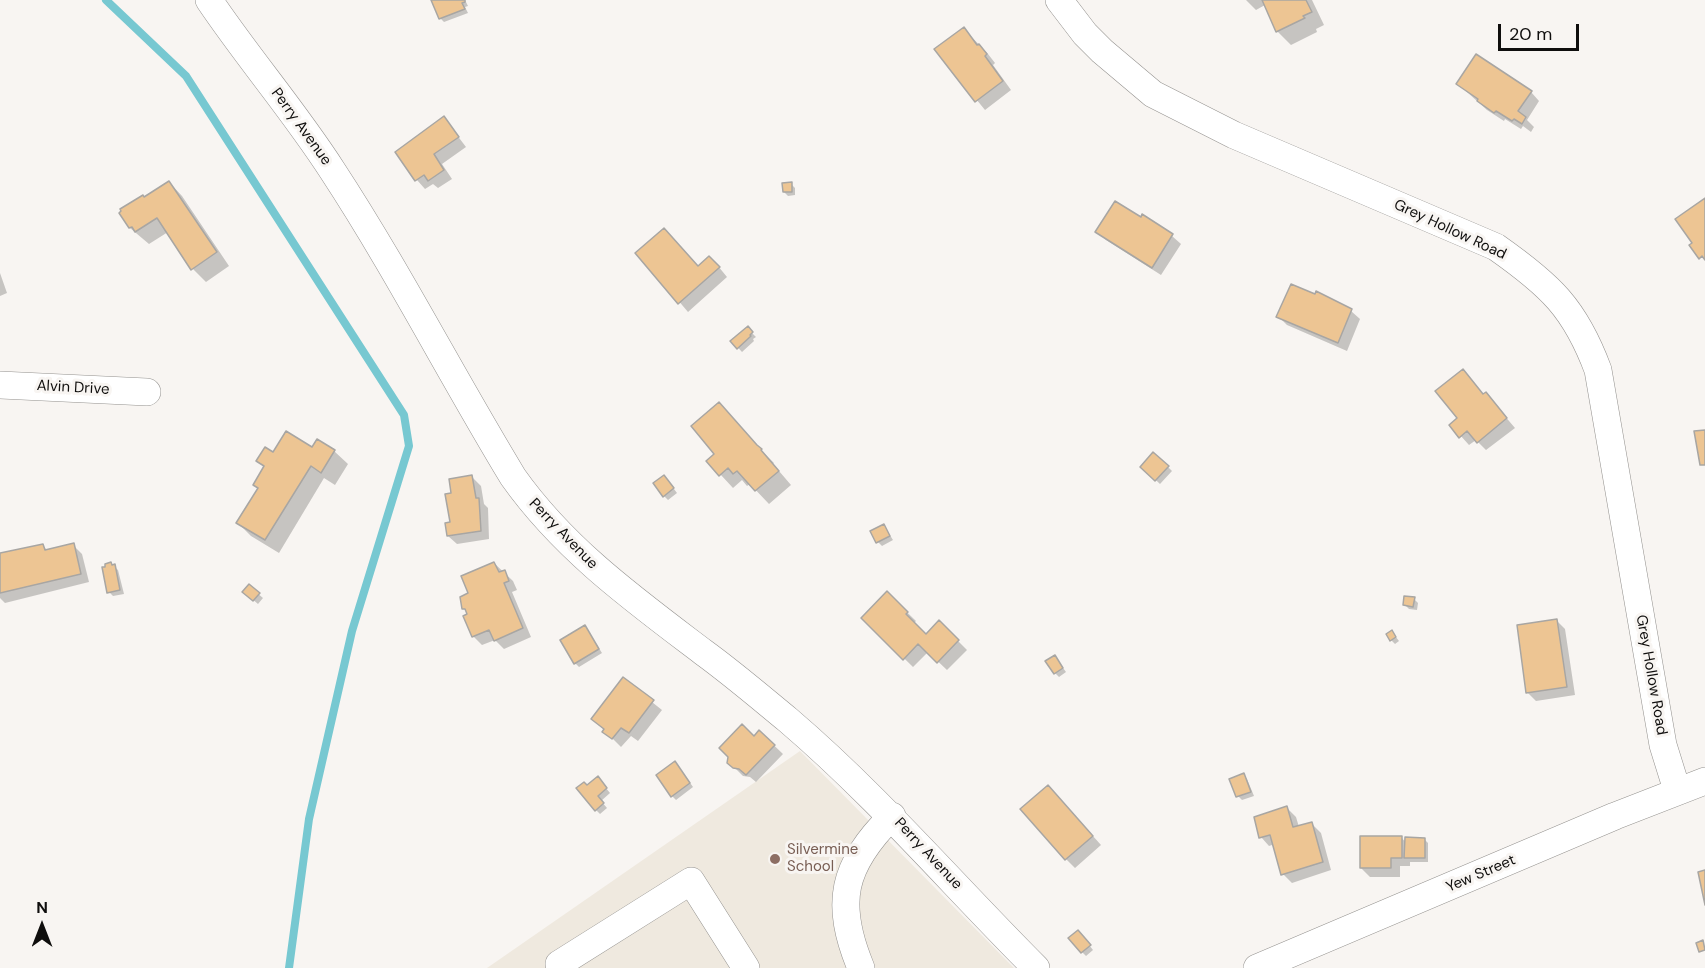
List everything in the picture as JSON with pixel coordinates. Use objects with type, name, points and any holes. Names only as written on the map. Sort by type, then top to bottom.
[{"type":"street","name":"Perry Avenue","points":[[209,0],[333,171],[505,463],[538,510],[558,533],[631,599],[737,677],[829,757],[892,816],[1036,968]]},
{"type":"street","name":"Grey Hollow Road","points":[[1059,0],[1085,34],[1102,51],[1153,94],[1234,135],[1496,248],[1522,265],[1562,302],[1576,320],[1588,342],[1600,378],[1663,745],[1677,790]]},
{"type":"street","name":"Alvin Drive","points":[[0,385],[147,392]]},
{"type":"street","name":"Yew Street","points":[[1257,968],[1677,790],[1705,781]]},
{"type":"street","points":[[861,968],[851,945],[845,917],[846,889],[854,866],[875,833],[892,816]]},
{"type":"street","points":[[562,968],[559,964],[691,881],[746,968]]},
{"type":"shaded area","name":"Silvermine School","points":[[800,751],[1014,968],[487,968]]},
{"type":"building","points":[[431,0],[465,0],[462,3],[465,9],[439,19]]},
{"type":"building","points":[[1262,0],[1306,0],[1312,12],[1303,16],[1305,18],[1276,32]]},
{"type":"building","points":[[964,27],[987,54],[985,56],[1003,81],[975,102],[934,49]]},
{"type":"building","points":[[1476,54],[1532,91],[1518,111],[1526,117],[1522,124],[1496,111],[1494,113],[1456,84]]},
{"type":"building","points":[[444,116],[459,137],[434,154],[444,170],[428,181],[424,175],[415,181],[395,152]]},
{"type":"building","points":[[169,181],[217,252],[191,270],[157,218],[135,232],[132,227],[129,228],[119,213],[120,209]]},
{"type":"building","points":[[792,182],[792,192],[783,192],[782,183]]},
{"type":"building","points":[[1705,198],[1705,260],[1702,256],[1699,259],[1689,245],[1692,243],[1675,219]]},
{"type":"building","points":[[1115,201],[1141,217],[1142,214],[1173,234],[1152,268],[1095,232]]},
{"type":"building","points":[[664,228],[698,266],[709,256],[720,267],[678,304],[635,253]]},
{"type":"building","points":[[1291,284],[1315,294],[1316,291],[1352,309],[1338,343],[1276,317]]},
{"type":"building","points":[[748,326],[753,332],[737,349],[730,341]]},
{"type":"building","points":[[1463,369],[1483,394],[1486,392],[1507,418],[1477,443],[1467,431],[1459,438],[1449,425],[1457,418],[1435,391]]},
{"type":"building","points":[[719,402],[779,471],[755,491],[737,471],[733,474],[728,468],[719,476],[706,461],[714,454],[691,426]]},
{"type":"building","points":[[1705,430],[1705,465],[1700,465],[1694,431]]},
{"type":"building","points":[[286,431],[312,447],[317,439],[335,450],[321,473],[311,466],[265,540],[236,523],[258,488],[253,485],[264,466],[256,461],[265,447],[273,452]]},
{"type":"building","points":[[1153,452],[1169,466],[1155,481],[1140,467]]},
{"type":"building","points":[[472,475],[476,498],[479,498],[481,531],[447,536],[445,523],[450,522],[445,494],[451,493],[449,479]]},
{"type":"building","points":[[664,475],[674,488],[663,497],[653,483]]},
{"type":"building","points":[[884,524],[890,536],[876,543],[870,531]]},
{"type":"building","points":[[74,543],[81,574],[0,593],[0,553],[43,544],[45,550]]},
{"type":"building","points":[[111,562],[112,565],[115,564],[120,590],[107,593],[102,567]]},
{"type":"building","points":[[494,562],[499,572],[505,570],[509,581],[504,583],[523,628],[494,641],[489,630],[472,637],[463,616],[467,614],[465,609],[462,609],[460,597],[468,593],[461,576]]},
{"type":"building","points":[[249,584],[260,593],[253,601],[242,592]]},
{"type":"building","points":[[887,591],[926,634],[939,620],[959,640],[937,663],[918,644],[903,660],[861,618]]},
{"type":"building","points":[[1404,596],[1415,597],[1413,607],[1403,605]]},
{"type":"building","points":[[1557,619],[1567,687],[1526,693],[1517,625]]},
{"type":"building","points":[[585,625],[599,649],[574,664],[560,640]]},
{"type":"building","points":[[1392,630],[1396,637],[1390,641],[1386,634]]},
{"type":"building","points":[[1055,655],[1063,668],[1054,674],[1045,661]]},
{"type":"building","points":[[623,677],[654,700],[629,733],[621,728],[612,739],[602,732],[604,729],[591,719]]},
{"type":"building","points":[[742,724],[754,736],[759,730],[775,745],[746,775],[727,763],[728,757],[719,748]]},
{"type":"building","points":[[675,761],[690,783],[671,797],[656,775]]},
{"type":"building","points":[[1244,773],[1251,792],[1236,797],[1229,779]]},
{"type":"building","points":[[598,776],[607,788],[598,796],[604,803],[595,811],[576,788],[584,782],[587,785]]},
{"type":"building","points":[[1048,785],[1093,836],[1065,860],[1020,809]]},
{"type":"building","points":[[1287,806],[1293,827],[1312,822],[1323,862],[1281,875],[1270,835],[1259,838],[1254,817]]},
{"type":"building","points":[[1360,836],[1402,836],[1402,858],[1391,858],[1391,868],[1360,868]]},
{"type":"building","points":[[1405,837],[1425,838],[1425,858],[1404,858]]},
{"type":"building","points":[[1705,870],[1705,905],[1698,872]]},
{"type":"building","points":[[1078,930],[1091,945],[1081,953],[1068,938]]},
{"type":"building","points":[[1703,940],[1705,950],[1699,952],[1696,943]]},
{"type":"waterway","points":[[106,0],[186,76],[404,415],[409,446],[352,631],[309,819],[289,968]]},
{"type":"place","name":"Silvermine School","points":[[775,859]]}]
